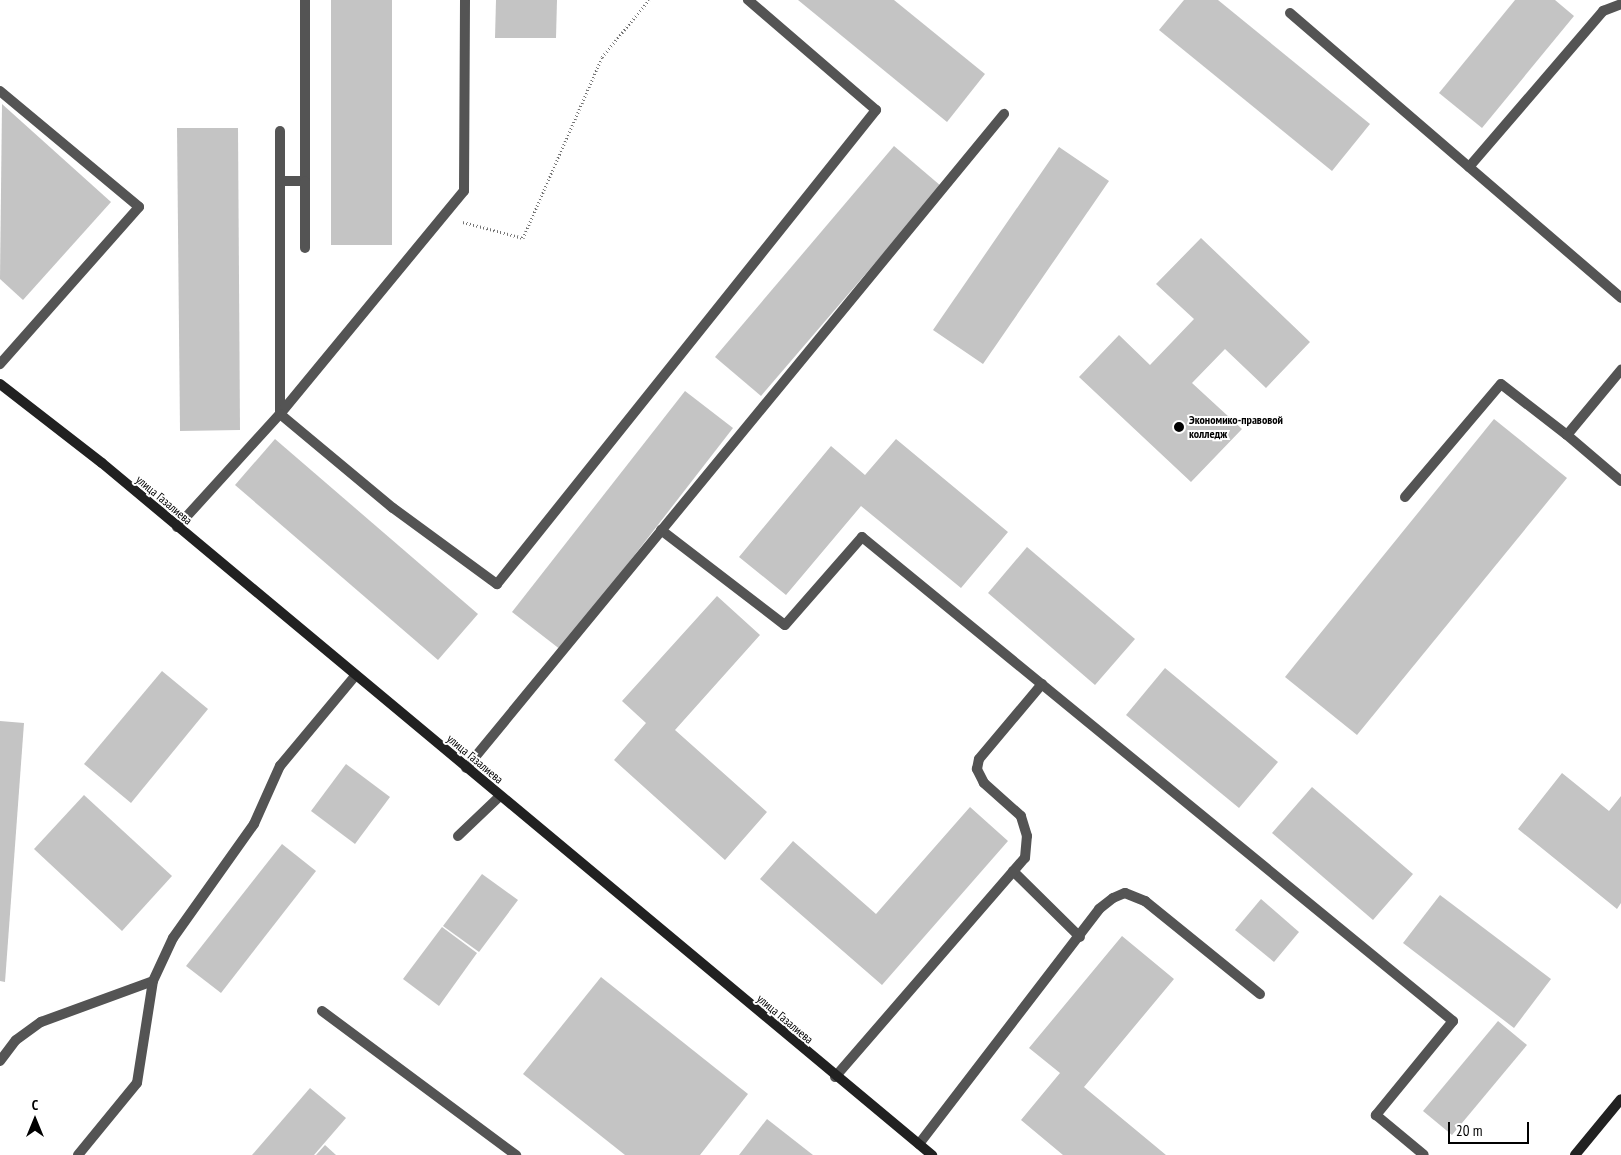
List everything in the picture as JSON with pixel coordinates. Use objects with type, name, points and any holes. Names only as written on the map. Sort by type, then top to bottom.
[{"type":"main road","name":"улица Газалиева","points":[[0,384],[177,527],[835,1077],[932,1155]]},
{"type":"main road","points":[[1575,1155],[1621,1098]]},
{"type":"street","points":[[305,0],[305,248]]},
{"type":"street","points":[[177,527],[280,414],[464,191],[465,0]]},
{"type":"street","points":[[280,414],[393,508],[497,584],[876,110],[748,0]]},
{"type":"street","points":[[1468,167],[1603,11],[1621,4]]},
{"type":"street","points":[[1290,14],[1621,298]]},
{"type":"street","points":[[0,91],[139,207],[0,364]]},
{"type":"street","points":[[466,768],[1004,114]]},
{"type":"street","points":[[280,131],[280,414]]},
{"type":"street","points":[[280,181],[305,181]]},
{"type":"street","points":[[1567,435],[1621,370]]},
{"type":"street","points":[[1405,497],[1501,384],[1567,435],[1621,481]]},
{"type":"street","points":[[661,530],[785,625],[862,537],[1042,684],[1453,1022],[1376,1115],[1424,1155]]},
{"type":"street","points":[[78,1155],[137,1083],[153,981],[173,938],[254,824],[280,766],[355,676]]},
{"type":"street","points":[[835,1077],[1013,872],[1028,848],[1021,816],[984,783],[976,769],[980,758],[1042,684]]},
{"type":"street","points":[[458,836],[500,796]]},
{"type":"street","points":[[1013,872],[1080,936]]},
{"type":"street","points":[[919,1144],[1099,909],[1112,898],[1125,893],[1145,901],[1260,994]]},
{"type":"street","points":[[0,1061],[16,1040],[41,1022],[153,981]]},
{"type":"street","points":[[322,1011],[516,1155]]},
{"type":"path","points":[[443,217],[523,238],[602,57],[649,0]]},
{"type":"building","points":[[331,0],[392,0],[392,245],[331,245]]},
{"type":"building","points":[[496,0],[557,0],[556,38],[495,38]]},
{"type":"building","points":[[798,0],[894,0],[985,74],[947,122]]},
{"type":"building","points":[[1184,0],[1218,0],[1370,124],[1332,171],[1159,30]]},
{"type":"building","points":[[1515,0],[1555,0],[1574,16],[1482,128],[1439,93]]},
{"type":"building","points":[[2,104],[111,202],[23,300],[0,279]]},
{"type":"building","points":[[177,128],[238,128],[240,430],[180,431]]},
{"type":"building","points":[[894,146],[941,186],[761,396],[715,357]]},
{"type":"building","points":[[1059,147],[1109,181],[983,364],[933,330]]},
{"type":"building","points":[[1201,238],[1310,342],[1266,388],[1225,349],[1192,383],[1242,429],[1191,482],[1079,377],[1119,335],[1150,365],[1194,319],[1156,284]]},
{"type":"building","points":[[685,391],[733,428],[561,650],[512,612]]},
{"type":"building","points":[[1494,419],[1567,478],[1357,735],[1285,677]]},
{"type":"building","points":[[275,439],[478,614],[438,660],[235,485]]},
{"type":"building","points":[[896,439],[1008,532],[961,588],[861,506],[786,595],[739,557],[831,446],[865,475]]},
{"type":"building","points":[[1027,547],[1135,639],[1095,685],[988,593]]},
{"type":"building","points":[[717,596],[760,635],[675,730],[767,812],[725,860],[614,760],[646,723],[622,701]]},
{"type":"building","points":[[1165,668],[1278,762],[1239,808],[1126,715]]},
{"type":"building","points":[[162,671],[208,709],[131,803],[84,764]]},
{"type":"building","points":[[0,721],[24,723],[5,982],[0,981]]},
{"type":"building","points":[[346,764],[390,797],[355,844],[311,811]]},
{"type":"building","points":[[1562,773],[1609,811],[1621,796],[1621,903],[1617,909],[1518,829]]},
{"type":"building","points":[[1312,787],[1413,874],[1373,920],[1272,833]]},
{"type":"building","points":[[84,795],[172,876],[122,931],[34,849]]},
{"type":"building","points":[[970,807],[1008,841],[882,985],[760,879],[793,841],[876,914]]},
{"type":"building","points":[[282,844],[316,871],[221,993],[186,966]]},
{"type":"building","points":[[482,874],[518,900],[479,952],[443,926]]},
{"type":"building","points":[[1440,895],[1551,979],[1514,1028],[1403,943]]},
{"type":"building","points":[[1261,899],[1299,932],[1274,962],[1235,930]]},
{"type":"building","points":[[442,927],[477,953],[439,1006],[403,979]]},
{"type":"building","points":[[1122,936],[1174,979],[1084,1087],[1166,1155],[1063,1155],[1021,1120],[1060,1073],[1029,1048]]},
{"type":"building","points":[[601,977],[748,1094],[700,1155],[625,1155],[523,1074]]},
{"type":"building","points":[[1498,1021],[1527,1045],[1452,1135],[1423,1111]]},
{"type":"building","points":[[310,1088],[346,1118],[314,1155],[252,1155]]},
{"type":"building","points":[[767,1119],[813,1155],[739,1155]]},
{"type":"building","points":[[325,1145],[336,1155],[316,1155]]},
{"type":"place","name":"Экономико-правовой колледж","points":[[1179,427]]}]
